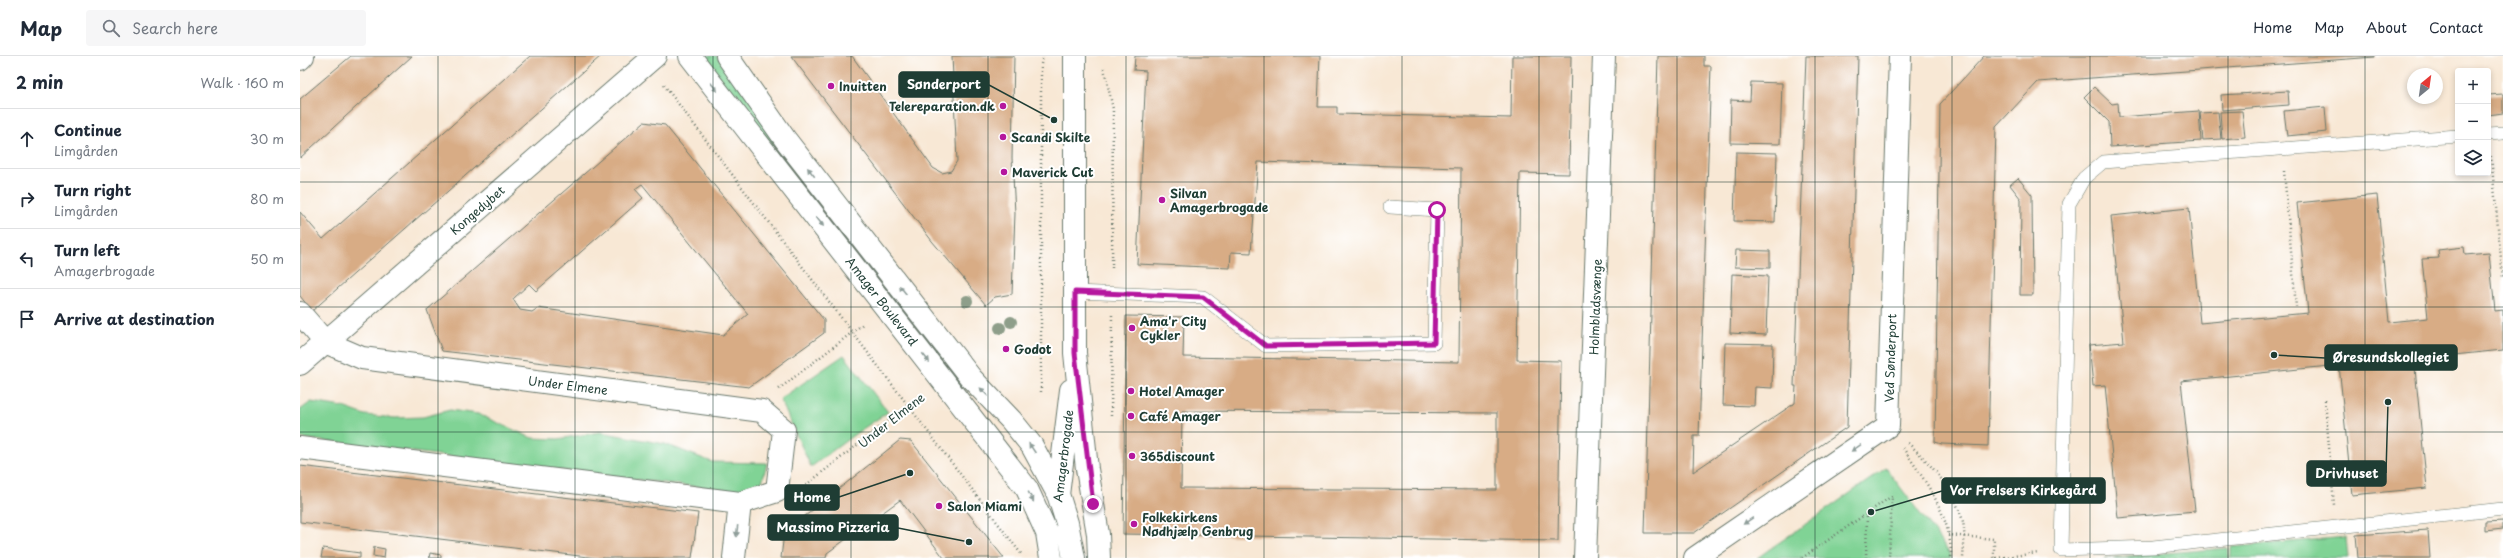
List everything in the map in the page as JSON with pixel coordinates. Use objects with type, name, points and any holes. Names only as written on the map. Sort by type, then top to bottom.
[{"type":"street","points":[[300,59],[303,56]]},
{"type":"street","name":"Amager Boulevard","points":[[690,56],[1027,489],[1047,533],[1052,558]]},
{"type":"street","name":"Amager Boulevard","points":[[727,56],[785,139],[970,378],[1011,420],[1032,446],[1058,494]]},
{"type":"street","name":"Amagerbrogade","points":[[1075,56],[1075,353],[1087,469],[1098,534],[1099,558]]},
{"type":"street","name":"Holmbladsvænge","points":[[1586,558],[1604,56]]},
{"type":"street","name":"Ved Sønderport","points":[[1888,426],[1900,56]]},
{"type":"street","name":"Kongedybet","points":[[300,364],[651,59]]},
{"type":"street","name":"Under Elmene","points":[[300,312],[325,342],[362,358],[762,411]]},
{"type":"street","name":"Amagerbrogade","points":[[1052,558],[1075,353]]},
{"type":"street","points":[[300,448],[740,503],[777,492],[784,430],[762,411]]},
{"type":"street","points":[[1695,558],[1888,426]]},
{"type":"street","points":[[1058,494],[1067,523],[1074,558]]},
{"type":"street","points":[[734,558],[740,503]]},
{"type":"lane","points":[[2491,134],[2503,133]]},
{"type":"lane","points":[[2455,136],[2103,162],[2084,178],[2069,204],[2061,550],[2153,547],[2503,510]]},
{"type":"lane","points":[[1075,292],[1203,297],[1266,346],[1434,343],[1437,210],[1390,207]]},
{"type":"path","points":[[1042,398],[1041,64],[1043,56]]},
{"type":"path","points":[[651,59],[853,332],[1024,558]]},
{"type":"path","points":[[1103,64],[1113,109],[1112,353]]},
{"type":"path","points":[[2489,140],[2503,278]]},
{"type":"path","points":[[2282,149],[2296,307]]},
{"type":"path","points":[[1041,169],[1048,169]]},
{"type":"path","points":[[762,411],[764,401],[886,307]]},
{"type":"path","name":"Under Elmene","points":[[777,492],[802,488],[942,379]]},
{"type":"path","points":[[2325,400],[2336,527]]},
{"type":"path","points":[[1888,426],[1933,494],[1943,515],[1951,558]]},
{"type":"path","points":[[1888,426],[1924,458],[1949,491],[1961,516],[1964,536],[1963,558]]},
{"type":"path","points":[[1802,558],[1892,496],[1889,558]]},
{"type":"path","points":[[1866,558],[1867,513]]},
{"type":"path","points":[[1948,536],[1994,539],[1995,558],[2061,550]]},
{"type":"green space","points":[[698,56],[717,56],[892,287],[883,293]]},
{"type":"green space","points":[[844,355],[888,412],[855,434],[811,467],[780,399]]},
{"type":"green space","points":[[311,402],[343,407],[365,415],[395,418],[423,417],[450,410],[478,414],[532,438],[558,439],[600,432],[665,444],[712,462],[767,463],[761,486],[747,493],[300,438],[300,410]]},
{"type":"green space","points":[[1886,468],[1951,555],[1951,558],[1757,558]]},
{"type":"green space","points":[[2346,537],[2348,558],[2232,558],[2232,547]]},
{"type":"green space","points":[[2229,548],[2230,558],[2104,558]]},
{"type":"building","points":[[351,56],[412,56],[300,158],[300,99]]},
{"type":"building","points":[[530,56],[601,56],[312,311],[300,296],[300,212],[323,239]]},
{"type":"building","points":[[791,56],[852,56],[933,168],[942,173],[951,171],[957,161],[952,56],[1014,56],[1012,158],[1015,213],[1012,294],[995,297],[986,305],[932,241]]},
{"type":"building","points":[[1135,56],[1320,56],[1318,107],[1337,107],[1337,114],[1511,118],[1512,56],[1571,56],[1569,174],[1520,173],[1517,360],[1561,361],[1558,541],[1123,534],[1126,316],[1184,317],[1183,357],[1459,362],[1461,168],[1258,162],[1251,253],[1231,252],[1230,268],[1137,264],[1146,71],[1134,70]],"holes":[[[1182,411],[1497,413],[1497,490],[1181,488]]]},
{"type":"building","points":[[1658,56],[1704,56],[1704,66],[1711,66],[1699,436],[1694,436],[1693,472],[1795,403],[1796,386],[1794,386],[1806,56],[1858,56],[1847,427],[1694,533],[1645,533]]},
{"type":"building","points":[[1984,56],[2375,57],[2038,82],[1996,127],[1988,446],[1942,444],[1935,442],[1940,104]]},
{"type":"building","points":[[1751,82],[1782,83],[1780,144],[1730,143],[1731,100],[1750,101]]},
{"type":"building","points":[[2094,87],[2112,104],[2118,103],[2119,117],[2199,111],[2201,141],[2110,147],[2109,122],[2084,97]]},
{"type":"building","points":[[2288,91],[2289,105],[2222,110],[2221,95]]},
{"type":"building","points":[[2503,94],[2503,113],[2491,115],[2491,95]]},
{"type":"building","points":[[2325,107],[2327,132],[2287,136],[2284,111]]},
{"type":"building","points":[[2242,111],[2245,137],[2222,139],[2220,112]]},
{"type":"building","points":[[2218,112],[2221,139],[2203,140],[2200,113]]},
{"type":"building","points":[[644,122],[665,125],[824,320],[824,333],[749,387],[442,351],[427,310]],"holes":[[[642,184],[748,314],[723,335],[538,308],[532,312],[520,310],[513,299],[529,284],[536,291],[643,198],[635,189]]]},
{"type":"building","points":[[1736,152],[1777,153],[1775,222],[1734,221]]},
{"type":"building","points":[[2018,178],[2032,195],[2033,295],[2020,295],[2021,199],[2010,185]]},
{"type":"building","points":[[2377,195],[2389,322],[2428,318],[2422,259],[2439,258],[2438,250],[2464,247],[2465,255],[2489,253],[2495,311],[2503,310],[2503,350],[2414,359],[2427,488],[2352,495],[2339,365],[2181,381],[2195,511],[2118,518],[2105,385],[2093,386],[2089,345],[2124,342],[2111,216],[2189,208],[2200,323],[2308,313],[2297,203]]},
{"type":"building","points":[[1736,250],[1770,251],[1770,268],[1735,267]]},
{"type":"building","points":[[1732,274],[1768,276],[1766,335],[1730,333]]},
{"type":"building","points":[[1725,343],[1773,344],[1772,388],[1755,387],[1754,406],[1723,405]]},
{"type":"building","points":[[900,440],[911,441],[1004,558],[944,558],[900,500],[827,553],[826,558],[781,558],[784,533]]},
{"type":"building","points":[[300,466],[698,513],[692,558],[596,558],[300,522]]},
{"type":"building","points":[[2503,521],[2503,529],[2485,531],[2485,522]]},
{"type":"building","points":[[2428,530],[2430,558],[2358,558],[2356,535]]},
{"type":"building","points":[[374,547],[385,549],[384,558],[373,556]]},
{"type":"building","points":[[323,548],[360,553],[360,558],[321,558]]},
{"type":"building","points":[[430,553],[441,555],[441,558],[429,558]]},
{"type":"place","name":"Inuitten","points":[[831,86]]},
{"type":"place","name":"Telereparation.dk","points":[[1003,106]]},
{"type":"place","name":"Sønderport","points":[[1054,120]]},
{"type":"place","name":"Scandi Skilte","points":[[1003,137]]},
{"type":"place","name":"Maverick Cut","points":[[1004,172]]},
{"type":"place","name":"Silvan Amagerbrogade","points":[[1162,200]]},
{"type":"place","name":"Ama'r City Cykler","points":[[1132,328]]},
{"type":"place","name":"Godot","points":[[1006,349]]},
{"type":"place","name":"Øresundskollegiet","points":[[2274,355]]},
{"type":"place","name":"Hotel Amager","points":[[1131,391]]},
{"type":"place","name":"Drivhuset","points":[[2388,402]]},
{"type":"place","name":"Café Amager","points":[[1131,416]]},
{"type":"place","name":"365discount","points":[[1132,456]]},
{"type":"place","name":"Home","points":[[910,473]]},
{"type":"place","name":"Salon Miami","points":[[939,506]]},
{"type":"place","name":"Vor Frelsers Kirkegård","points":[[1871,512]]},
{"type":"place","name":"Folkekirkens Nødhjælp Genbrug","points":[[1134,524]]},
{"type":"place","name":"Massimo Pizzeria","points":[[969,542]]},
{"type":"route","points":[[1093,504],[1087,469],[1075,353],[1075,292],[1203,297],[1266,346],[1434,343],[1437,210]]}]
